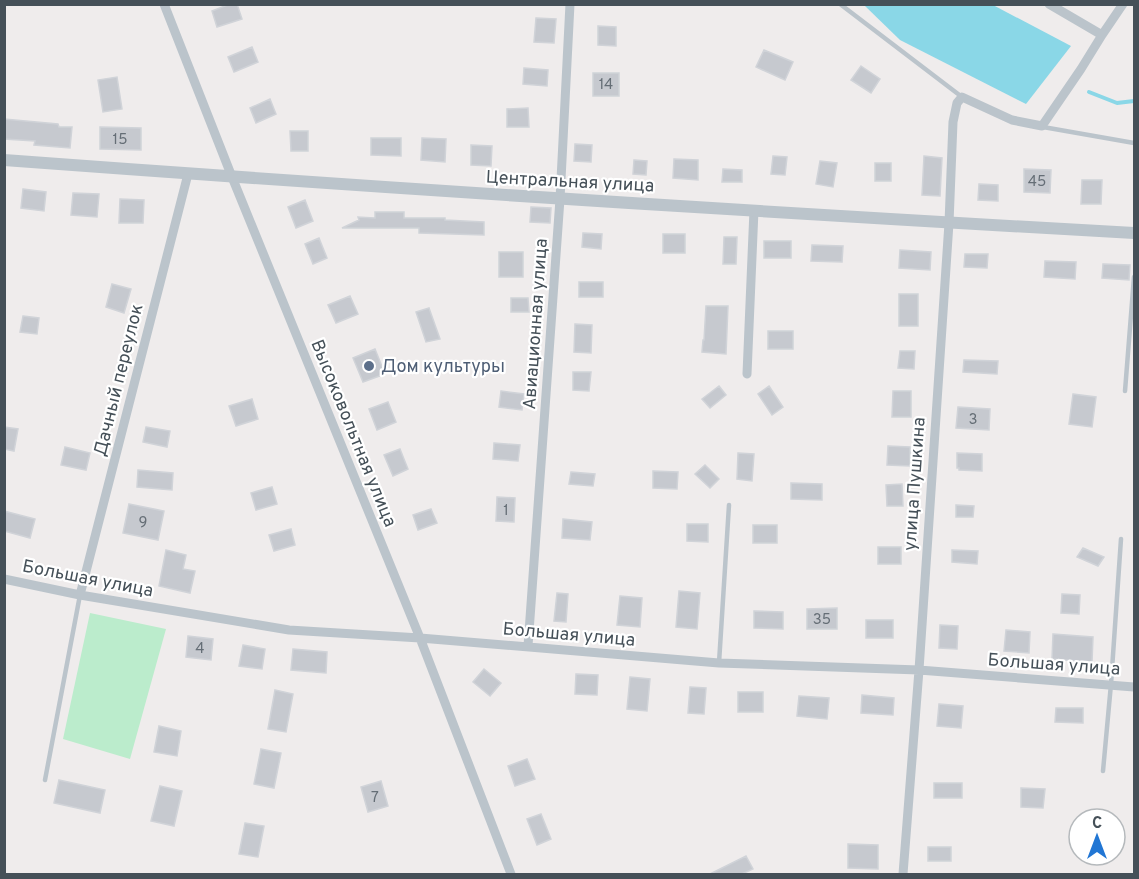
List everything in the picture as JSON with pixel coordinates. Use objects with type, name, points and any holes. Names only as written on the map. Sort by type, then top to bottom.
[{"type":"street","name":"Высоковольтная улица","points":[[164,4],[420,638],[512,874]]},
{"type":"street","name":"Авиационная улица","points":[[528,646],[560,199],[570,4]]},
{"type":"street","points":[[1049,4],[1102,35]]},
{"type":"street","points":[[962,97],[1012,120],[1042,126],[1123,4]]},
{"type":"street","name":"улица Пушкина","points":[[903,874],[949,223],[952,122],[957,103],[962,97]]},
{"type":"street","name":"Центральная улица","points":[[4,160],[560,199],[1134,233]]},
{"type":"street","name":"Дачный переулок","points":[[80,595],[188,174]]},
{"type":"street","points":[[747,374],[754,210]]},
{"type":"street","name":"Большая улица","points":[[4,579],[80,595],[289,630],[528,646],[719,663],[919,670],[1134,687]]},
{"type":"lane","points":[[840,4],[962,97]]},
{"type":"lane","points":[[1042,126],[1134,142]]},
{"type":"lane","points":[[1125,392],[1134,277]]},
{"type":"lane","points":[[719,663],[729,505]]},
{"type":"lane","points":[[1103,771],[1121,539]]},
{"type":"lane","points":[[45,780],[80,595]]},
{"type":"green space","points":[[90,613],[166,629],[130,759],[63,739]]},
{"type":"water","points":[[864,5],[993,5],[1071,46],[1026,104],[900,40]]},
{"type":"building","points":[[230,4],[237,4],[242,19],[217,27],[212,11]]},
{"type":"building","points":[[536,18],[556,19],[554,43],[534,42]]},
{"type":"building","points":[[598,26],[616,27],[616,46],[598,45]]},
{"type":"building","points":[[252,47],[258,62],[234,72],[228,57]]},
{"type":"building","points":[[764,50],[793,62],[785,80],[756,67]]},
{"type":"building","points":[[861,66],[880,79],[871,93],[851,80]]},
{"type":"building","points":[[524,68],[548,70],[547,86],[523,84]]},
{"type":"building","points":[[593,73],[619,73],[619,96],[593,96]]},
{"type":"building","points":[[117,77],[122,109],[103,112],[98,80]]},
{"type":"building","points":[[270,99],[276,114],[256,123],[250,108]]},
{"type":"building","points":[[528,108],[529,127],[507,127],[507,109]]},
{"type":"building","points":[[4,119],[72,127],[70,148],[34,145],[35,141],[4,139]]},
{"type":"building","points":[[100,127],[141,128],[141,150],[100,149]]},
{"type":"building","points":[[290,131],[308,131],[308,151],[291,151]]},
{"type":"building","points":[[371,138],[401,138],[401,156],[371,155]]},
{"type":"building","points":[[422,138],[446,139],[445,162],[421,160]]},
{"type":"building","points":[[575,144],[592,145],[591,162],[574,161]]},
{"type":"building","points":[[471,145],[492,146],[491,166],[471,165]]},
{"type":"building","points":[[773,156],[787,157],[785,175],[771,174]]},
{"type":"building","points":[[924,156],[942,158],[940,196],[922,195]]},
{"type":"building","points":[[674,159],[698,160],[698,180],[673,178]]},
{"type":"building","points":[[634,160],[647,161],[646,175],[633,174]]},
{"type":"building","points":[[820,161],[837,163],[833,187],[816,184]]},
{"type":"building","points":[[875,163],[891,163],[891,181],[875,181]]},
{"type":"building","points":[[723,169],[742,170],[742,182],[722,182]]},
{"type":"building","points":[[1024,169],[1051,170],[1050,193],[1024,192]]},
{"type":"building","points":[[1082,180],[1102,180],[1101,204],[1081,204]]},
{"type":"building","points":[[979,184],[998,185],[998,201],[978,200]]},
{"type":"building","points":[[23,189],[46,192],[44,211],[21,208]]},
{"type":"building","points":[[73,193],[99,194],[97,217],[71,215]]},
{"type":"building","points":[[120,199],[144,200],[143,223],[119,223]]},
{"type":"building","points":[[305,200],[313,221],[296,228],[288,207]]},
{"type":"building","points":[[531,207],[551,208],[550,223],[530,222]]},
{"type":"building","points":[[375,212],[404,212],[404,218],[445,218],[445,220],[484,222],[484,235],[419,233],[419,228],[342,228],[359,220],[358,217],[375,218]]},
{"type":"building","points":[[583,233],[602,234],[601,249],[582,247]]},
{"type":"building","points":[[663,234],[685,234],[685,253],[663,253]]},
{"type":"building","points":[[724,237],[737,237],[736,264],[723,264]]},
{"type":"building","points":[[319,238],[327,258],[313,264],[305,244]]},
{"type":"building","points":[[764,241],[791,241],[791,258],[764,258]]},
{"type":"building","points":[[812,245],[843,246],[842,262],[811,261]]},
{"type":"building","points":[[900,250],[931,252],[930,270],[899,268]]},
{"type":"building","points":[[499,252],[523,252],[523,277],[499,277]]},
{"type":"building","points":[[965,254],[988,254],[987,268],[964,267]]},
{"type":"building","points":[[1045,261],[1076,262],[1075,279],[1044,277]]},
{"type":"building","points":[[1103,264],[1130,265],[1129,280],[1102,278]]},
{"type":"building","points":[[579,282],[603,282],[603,297],[579,297]]},
{"type":"building","points":[[112,284],[131,289],[124,313],[106,307]]},
{"type":"building","points":[[899,294],[918,294],[918,326],[899,326]]},
{"type":"building","points":[[350,296],[358,314],[336,323],[328,305]]},
{"type":"building","points":[[511,298],[528,298],[529,312],[511,312]]},
{"type":"building","points":[[706,306],[728,306],[726,354],[702,352]]},
{"type":"building","points":[[429,308],[440,339],[426,342],[416,312]]},
{"type":"building","points":[[23,316],[39,318],[37,334],[20,332]]},
{"type":"building","points":[[575,324],[592,325],[591,353],[574,352]]},
{"type":"building","points":[[768,331],[793,331],[793,349],[768,349]]},
{"type":"building","name":"Дом культуры","points":[[375,349],[385,374],[363,382],[353,358]]},
{"type":"building","points":[[900,351],[915,351],[914,369],[898,368]]},
{"type":"building","points":[[964,360],[998,361],[997,374],[963,372]]},
{"type":"building","points":[[573,372],[591,372],[589,391],[573,390]]},
{"type":"building","points":[[719,386],[726,395],[710,408],[702,399]]},
{"type":"building","points":[[769,386],[783,407],[772,415],[758,394]]},
{"type":"building","points":[[501,391],[524,394],[522,410],[499,407]]},
{"type":"building","points":[[893,391],[911,391],[911,417],[892,417]]},
{"type":"building","points":[[1073,394],[1096,397],[1092,427],[1069,424]]},
{"type":"building","points":[[252,399],[258,419],[236,426],[229,406]]},
{"type":"building","points":[[388,402],[396,422],[377,430],[369,409]]},
{"type":"building","points":[[958,407],[990,409],[989,430],[956,428]]},
{"type":"building","points":[[4,427],[18,429],[14,451],[4,449]]},
{"type":"building","points":[[146,427],[170,431],[167,447],[143,442]]},
{"type":"building","points":[[494,443],[520,445],[518,461],[493,459]]},
{"type":"building","points":[[888,446],[910,447],[910,466],[887,465]]},
{"type":"building","points":[[65,447],[90,453],[86,470],[61,465]]},
{"type":"building","points":[[400,449],[408,469],[393,476],[384,455]]},
{"type":"building","points":[[738,453],[754,454],[752,481],[737,479]]},
{"type":"building","points":[[957,453],[982,454],[982,471],[959,470]]},
{"type":"building","points":[[705,465],[719,479],[710,488],[695,474]]},
{"type":"building","points":[[138,470],[173,473],[172,490],[137,487]]},
{"type":"building","points":[[653,471],[678,472],[677,489],[653,488]]},
{"type":"building","points":[[571,472],[595,474],[593,486],[569,484]]},
{"type":"building","points":[[791,483],[822,484],[822,500],[791,499]]},
{"type":"building","points":[[902,484],[903,506],[887,506],[886,485]]},
{"type":"building","points":[[272,487],[277,504],[256,510],[251,493]]},
{"type":"building","points":[[497,497],[515,498],[514,522],[496,521]]},
{"type":"building","points":[[129,504],[164,511],[158,540],[123,533]]},
{"type":"building","points":[[956,505],[974,506],[973,517],[956,517]]},
{"type":"building","points":[[431,509],[437,523],[418,530],[413,515]]},
{"type":"building","points":[[4,511],[35,519],[30,538],[4,531]]},
{"type":"building","points":[[563,519],[592,522],[590,540],[562,538]]},
{"type":"building","points":[[687,524],[708,524],[708,542],[687,541]]},
{"type":"building","points":[[753,525],[777,525],[777,543],[753,543]]},
{"type":"building","points":[[291,529],[295,545],[274,551],[269,535]]},
{"type":"building","points":[[878,547],[901,547],[901,564],[878,564]]},
{"type":"building","points":[[1083,548],[1104,557],[1098,566],[1077,557]]},
{"type":"building","points":[[166,550],[186,555],[183,569],[195,571],[190,593],[159,586]]},
{"type":"building","points":[[952,550],[978,551],[977,564],[952,562]]},
{"type":"building","points":[[679,591],[700,593],[697,629],[676,627]]},
{"type":"building","points":[[557,593],[568,594],[566,622],[554,621]]},
{"type":"building","points":[[1062,594],[1080,595],[1079,614],[1061,613]]},
{"type":"building","points":[[620,596],[642,598],[640,627],[617,625]]},
{"type":"building","points":[[837,608],[837,629],[807,629],[807,609]]},
{"type":"building","points":[[754,611],[783,612],[783,629],[754,628]]},
{"type":"building","points":[[866,620],[893,620],[893,638],[866,638]]},
{"type":"building","points":[[940,625],[958,626],[957,649],[939,648]]},
{"type":"building","points":[[1006,630],[1030,632],[1029,653],[1004,651]]},
{"type":"building","points":[[1053,634],[1093,637],[1092,662],[1052,659]]},
{"type":"building","points":[[188,636],[213,639],[211,660],[186,657]]},
{"type":"building","points":[[243,645],[265,649],[262,669],[239,666]]},
{"type":"building","points":[[293,649],[327,652],[326,673],[291,670]]},
{"type":"building","points":[[484,669],[501,683],[490,696],[473,682]]},
{"type":"building","points":[[576,674],[598,675],[597,695],[575,694]]},
{"type":"building","points":[[630,677],[650,679],[647,711],[627,709]]},
{"type":"building","points":[[690,687],[706,688],[704,714],[688,713]]},
{"type":"building","points":[[275,690],[293,694],[286,732],[268,729]]},
{"type":"building","points":[[738,692],[763,692],[763,712],[738,712]]},
{"type":"building","points":[[862,695],[894,698],[893,715],[861,713]]},
{"type":"building","points":[[799,696],[829,698],[827,719],[797,716]]},
{"type":"building","points":[[939,704],[963,706],[961,728],[937,726]]},
{"type":"building","points":[[1056,708],[1083,708],[1083,723],[1055,722]]},
{"type":"building","points":[[159,726],[181,731],[177,756],[154,752]]},
{"type":"building","points":[[261,749],[281,753],[274,788],[254,784]]},
{"type":"building","points":[[527,759],[535,779],[515,786],[508,766]]},
{"type":"building","points":[[59,780],[105,790],[100,813],[54,803]]},
{"type":"building","points":[[381,781],[388,806],[368,812],[361,787]]},
{"type":"building","points":[[934,783],[962,783],[962,798],[934,798]]},
{"type":"building","points":[[160,786],[182,791],[174,826],[151,821]]},
{"type":"building","points":[[1021,788],[1045,789],[1043,808],[1021,807]]},
{"type":"building","points":[[541,814],[551,839],[537,845],[527,819]]},
{"type":"building","points":[[245,823],[264,826],[258,857],[239,854]]},
{"type":"building","points":[[848,844],[878,845],[878,869],[848,868]]},
{"type":"building","points":[[928,847],[951,847],[951,861],[928,861]]},
{"type":"building","points":[[746,856],[753,869],[742,874],[710,874]]},
{"type":"waterway","points":[[1089,92],[1117,103],[1134,101]]},
{"type":"place","name":"Дом культуры","points":[[369,366]]}]
